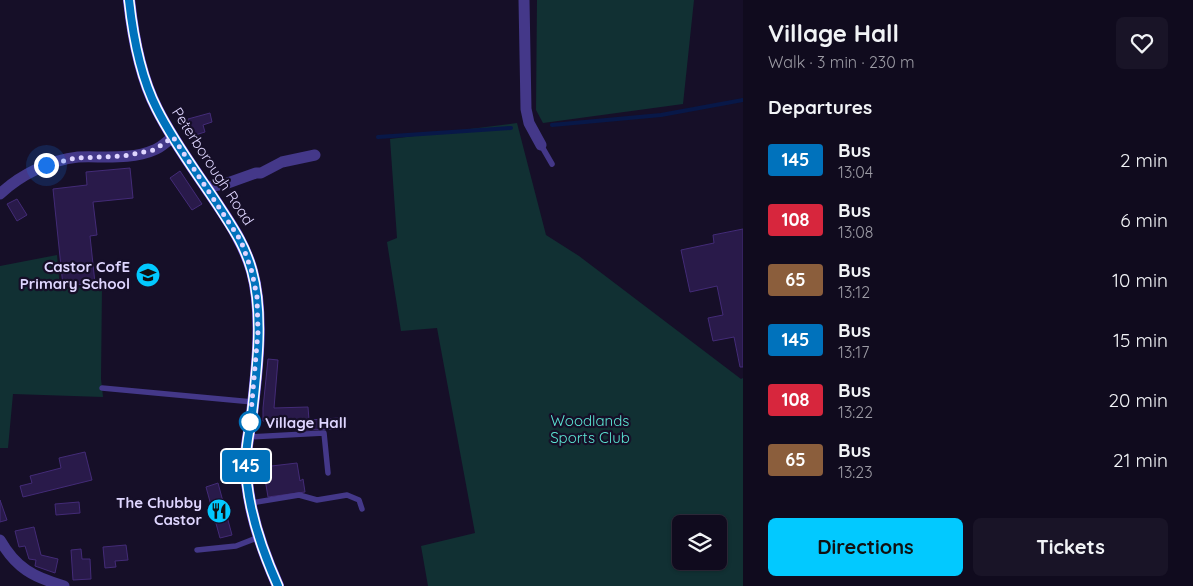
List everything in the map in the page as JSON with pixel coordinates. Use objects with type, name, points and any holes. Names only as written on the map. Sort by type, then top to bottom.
[{"type":"street","name":"Peterborough Road","points":[[129,0],[140,66],[157,109],[173,137],[241,241],[252,272],[257,297],[258,332],[253,402],[246,458],[248,483],[259,537],[278,586]]},
{"type":"street","points":[[524,0],[526,109],[529,123],[541,145]]},
{"type":"street","points":[[0,194],[11,184],[46,165],[76,158],[124,156],[154,150],[173,137]]},
{"type":"street","points":[[206,187],[225,184],[261,173],[282,162],[315,155]]},
{"type":"street","points":[[0,540],[7,553],[24,570],[64,586]]},
{"type":"lane","points":[[541,145],[552,164]]},
{"type":"lane","points":[[102,388],[253,402]]},
{"type":"lane","points":[[248,437],[324,433],[328,473]]},
{"type":"lane","points":[[252,503],[299,495],[317,500],[347,495],[359,500],[362,509]]},
{"type":"lane","points":[[197,550],[236,546],[259,537]]},
{"type":"green space","points":[[537,0],[694,0],[683,104],[543,123],[536,110]]},
{"type":"green space","name":"Woodlands Sports Club","points":[[517,123],[546,235],[579,256],[741,379],[743,378],[743,586],[428,586],[421,546],[475,533],[437,328],[401,331],[387,242],[397,238],[390,139]]},
{"type":"green space","points":[[57,255],[60,289],[102,286],[101,379],[103,397],[13,394],[8,448],[0,448],[0,266]]},
{"type":"building","points":[[210,113],[212,122],[203,125],[205,132],[192,136],[188,119]]},
{"type":"building","points":[[130,168],[133,198],[93,202],[97,235],[90,236],[95,283],[63,286],[53,189],[87,185],[86,172]]},
{"type":"building","points":[[180,171],[202,204],[192,210],[170,178]]},
{"type":"building","points":[[17,199],[27,215],[17,221],[7,204]]},
{"type":"building","points":[[743,229],[743,367],[740,367],[734,337],[713,341],[708,318],[723,315],[717,286],[690,292],[681,250],[714,243],[713,235]]},
{"type":"building","points":[[268,359],[278,360],[274,408],[308,407],[309,420],[339,418],[339,429],[306,430],[305,420],[263,421]]},
{"type":"building","points":[[85,452],[92,480],[23,497],[20,486],[32,483],[30,476],[61,468],[59,458]]},
{"type":"building","points":[[297,463],[300,481],[303,479],[305,492],[268,497],[263,467]]},
{"type":"building","name":"The Chubby Castor","points":[[218,483],[232,535],[220,538],[206,487]]},
{"type":"building","points":[[0,500],[7,520],[0,522]]},
{"type":"building","points":[[79,502],[80,513],[56,515],[55,504]]},
{"type":"building","points":[[34,527],[41,555],[58,559],[55,573],[35,566],[36,560],[29,559],[25,546],[19,547],[15,531]]},
{"type":"building","points":[[126,545],[128,560],[115,561],[116,567],[105,568],[103,547]]},
{"type":"building","points":[[81,549],[82,559],[90,559],[91,579],[73,580],[71,550]]},
{"type":"waterway","points":[[552,125],[661,115],[743,100]]},
{"type":"waterway","points":[[378,137],[511,128]]},
{"type":"bus line","name":"145","points":[[129,0],[140,66],[157,109],[173,137],[241,241],[252,272],[257,297],[258,332],[256,372],[246,458],[248,483],[257,530],[278,586]]},
{"type":"place","name":"Castor CofE Primary School","points":[[148,275]]},
{"type":"place","name":"Village Hall","points":[[250,422]]},
{"type":"place","name":"The Chubby Castor","points":[[219,511]]},
{"type":"route","points":[[46,165],[76,158],[124,156],[154,150],[173,137],[241,241],[252,272],[257,297],[258,332],[250,425],[250,422]]}]
